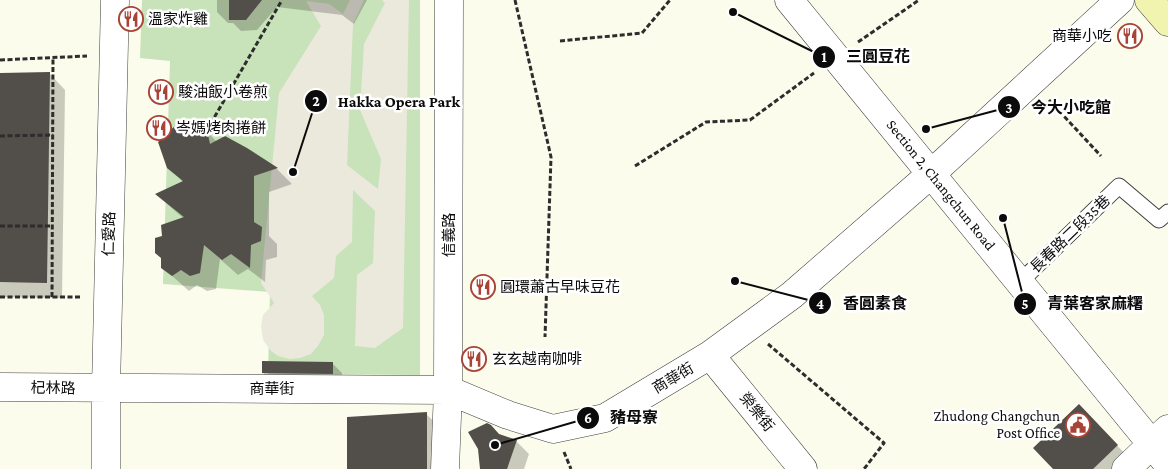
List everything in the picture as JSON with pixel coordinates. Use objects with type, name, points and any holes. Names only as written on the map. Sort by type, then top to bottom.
[{"type":"main road","points":[[1149,0],[1168,22]]},
{"type":"street","name":"仁愛路","points":[[106,469],[114,0]]},
{"type":"street","name":"信義路","points":[[445,469],[448,390],[449,0]]},
{"type":"street","name":"Section 2, Changchun Road","points":[[789,0],[1020,282],[1163,446]]},
{"type":"street","name":"商華街","points":[[106,389],[448,390],[508,416],[553,429],[605,418],[710,356],[792,295],[931,174],[1120,0]]},
{"type":"street","name":"榮樂街","points":[[710,356],[803,469]]},
{"type":"street","name":"杞林路","points":[[0,387],[106,389]]},
{"type":"street","points":[[1126,469],[1163,446]]},
{"type":"lane","name":"長春路二段35巷","points":[[1020,282],[1119,186],[1163,216]]},
{"type":"path","points":[[207,130],[282,0]]},
{"type":"path","points":[[515,0],[551,157],[544,337]]},
{"type":"path","points":[[560,41],[642,33],[670,0]]},
{"type":"path","points":[[635,166],[706,122],[750,120],[919,0]]},
{"type":"path","points":[[0,60],[113,55]]},
{"type":"path","points":[[52,297],[53,57]]},
{"type":"path","points":[[1032,81],[1101,156]]},
{"type":"path","points":[[0,136],[53,135]]},
{"type":"path","points":[[0,226],[52,226]]},
{"type":"path","points":[[0,297],[108,297]]},
{"type":"path","points":[[749,327],[884,443],[864,469]]},
{"type":"green space","points":[[142,0],[420,0],[420,375],[268,374],[270,292],[163,284],[170,61],[140,58]]},
{"type":"shaded area","points":[[350,0],[364,0],[353,24],[347,165],[378,189],[381,159],[360,110],[364,44],[385,3],[382,0],[409,0],[403,328],[375,348],[355,346],[357,275],[373,263],[375,211],[353,190],[352,242],[336,256],[334,278],[312,296],[320,305],[324,315],[324,335],[311,354],[290,359],[278,356],[271,351],[263,340],[261,326],[263,315],[274,303],[261,283],[279,93],[321,26],[306,1],[329,4],[343,14]]},
{"type":"building","points":[[229,0],[262,0],[246,20],[229,20]]},
{"type":"building","points":[[50,72],[47,283],[0,282],[0,73]]},
{"type":"building","points":[[177,124],[207,130],[210,144],[225,136],[278,168],[254,176],[254,222],[262,227],[261,241],[251,245],[250,268],[231,254],[222,260],[204,245],[200,273],[190,276],[181,270],[172,276],[161,268],[161,258],[155,253],[155,238],[162,236],[161,225],[184,217],[155,194],[183,181],[167,168],[158,142]]},
{"type":"building","points":[[262,361],[333,362],[333,374],[262,373]]},
{"type":"building","name":"Zhudong Changchun Post Office","points":[[1079,404],[1118,445],[1093,469],[1053,469],[1033,448]]},
{"type":"building","points":[[427,412],[427,469],[347,469],[347,417]]},
{"type":"building","points":[[487,423],[499,434],[517,440],[507,469],[480,469],[478,449],[468,432]]},
{"type":"place","name":"三圓豆花","points":[[733,12]]},
{"type":"place","name":"溫家炸雞","points":[[131,19]]},
{"type":"place","name":"商華小吃","points":[[1130,36]]},
{"type":"place","name":"駿油飯小卷煎","points":[[161,92]]},
{"type":"place","name":"岑媽烤肉捲餅","points":[[159,128]]},
{"type":"place","name":"今大小吃館","points":[[926,129]]},
{"type":"place","name":"Hakka Opera Park","points":[[293,172]]},
{"type":"place","name":"青葉客家麻糬","points":[[1003,218]]},
{"type":"place","name":"香圓素食","points":[[735,281]]},
{"type":"place","name":"圓環蕭古早味豆花","points":[[483,287]]},
{"type":"place","name":"玄玄越南咖啡","points":[[474,359]]},
{"type":"place","name":"Zhudong Changchun Post Office","points":[[1078,425]]},
{"type":"place","name":"豬母寮","points":[[495,445]]}]
